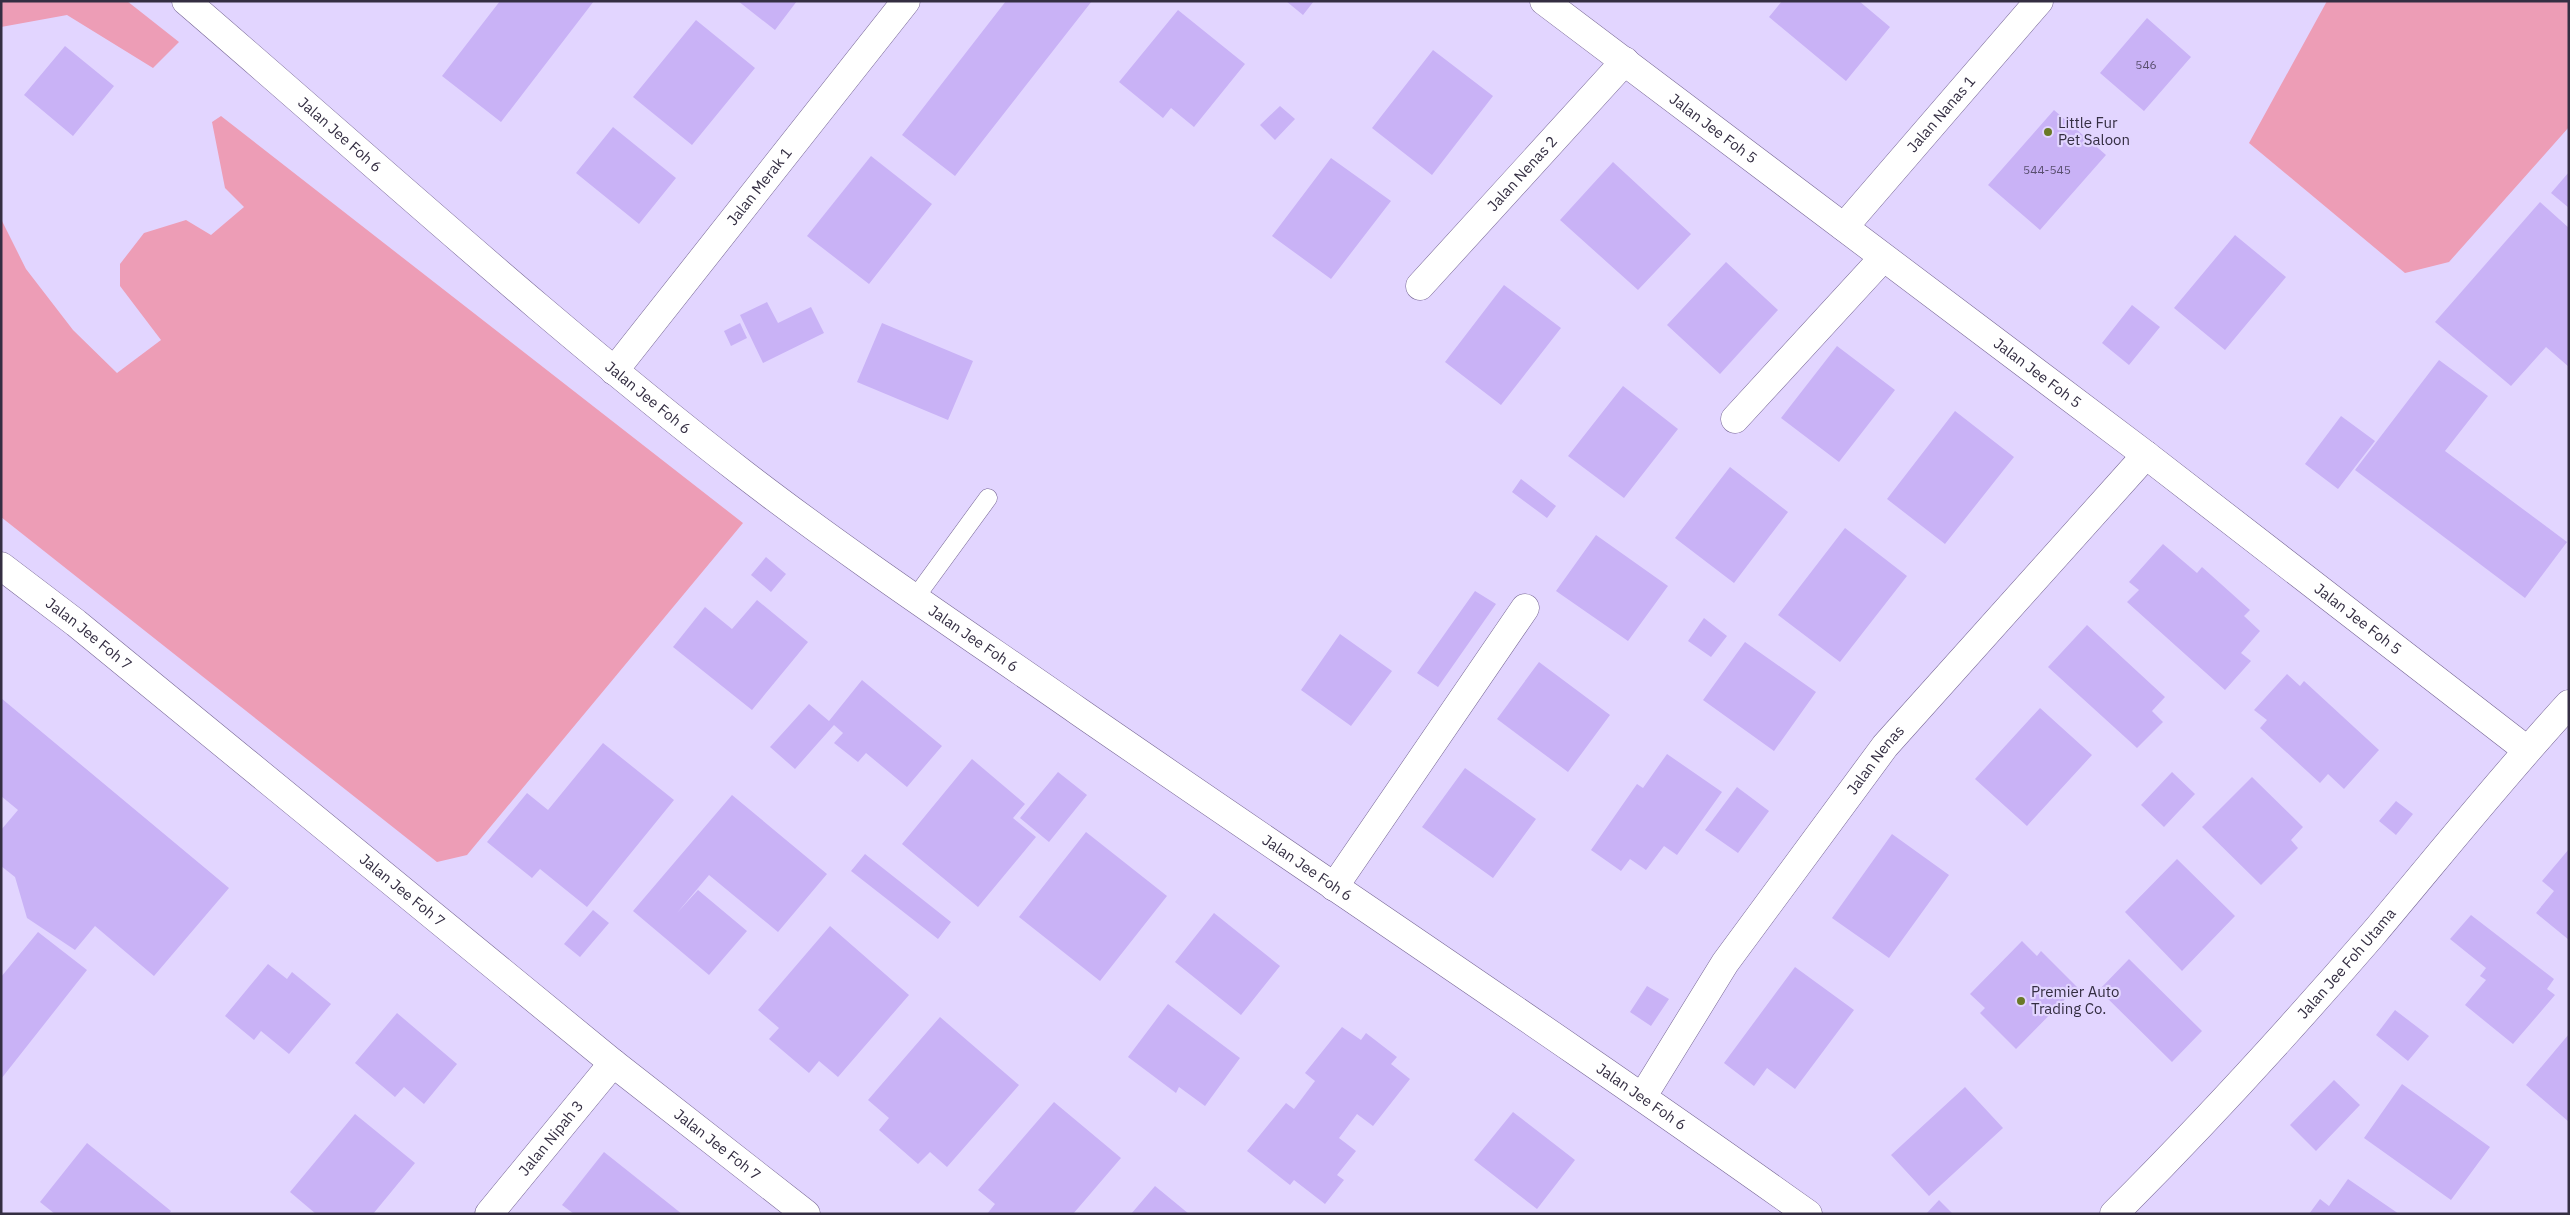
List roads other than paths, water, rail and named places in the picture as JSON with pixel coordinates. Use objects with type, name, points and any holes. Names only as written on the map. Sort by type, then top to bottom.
[{"type":"street","name":"Jalan Jee Foh 6","points":[[186,1],[614,371],[847,551],[1334,888],[1643,1096],[1808,1214]]},
{"type":"street","name":"Jalan Merak 1","points":[[614,371],[906,1]]},
{"type":"street","name":"Jalan Jee Foh 5","points":[[1544,1],[2146,455],[2527,750]]},
{"type":"street","name":"Jalan Nanas 1","points":[[1844,228],[2039,1]]},
{"type":"street","name":"Jalan Nenas 2","points":[[1420,286],[1625,61]]},
{"type":"street","points":[[1735,419],[1883,258]]},
{"type":"street","name":"Jalan Nenas","points":[[1643,1096],[1725,963],[1884,746],[2146,455]]},
{"type":"street","name":"Jalan Jee Foh 7","points":[[1,566],[76,623],[613,1063],[806,1214]]},
{"type":"street","points":[[1334,888],[1525,608]]},
{"type":"street","name":"Jalan Jee Foh Utama","points":[[2127,1209],[2372,934],[2527,750],[2569,704]]},
{"type":"street","name":"Jalan Nipah 3","points":[[489,1214],[613,1063]]},
{"type":"lane","points":[[915,598],[988,498]]},
{"type":"place","name":"Little Fur Pet Saloon","points":[[2048,132]]},
{"type":"place","name":"Premier Auto Trading Co.","points":[[2021,1001]]}]
